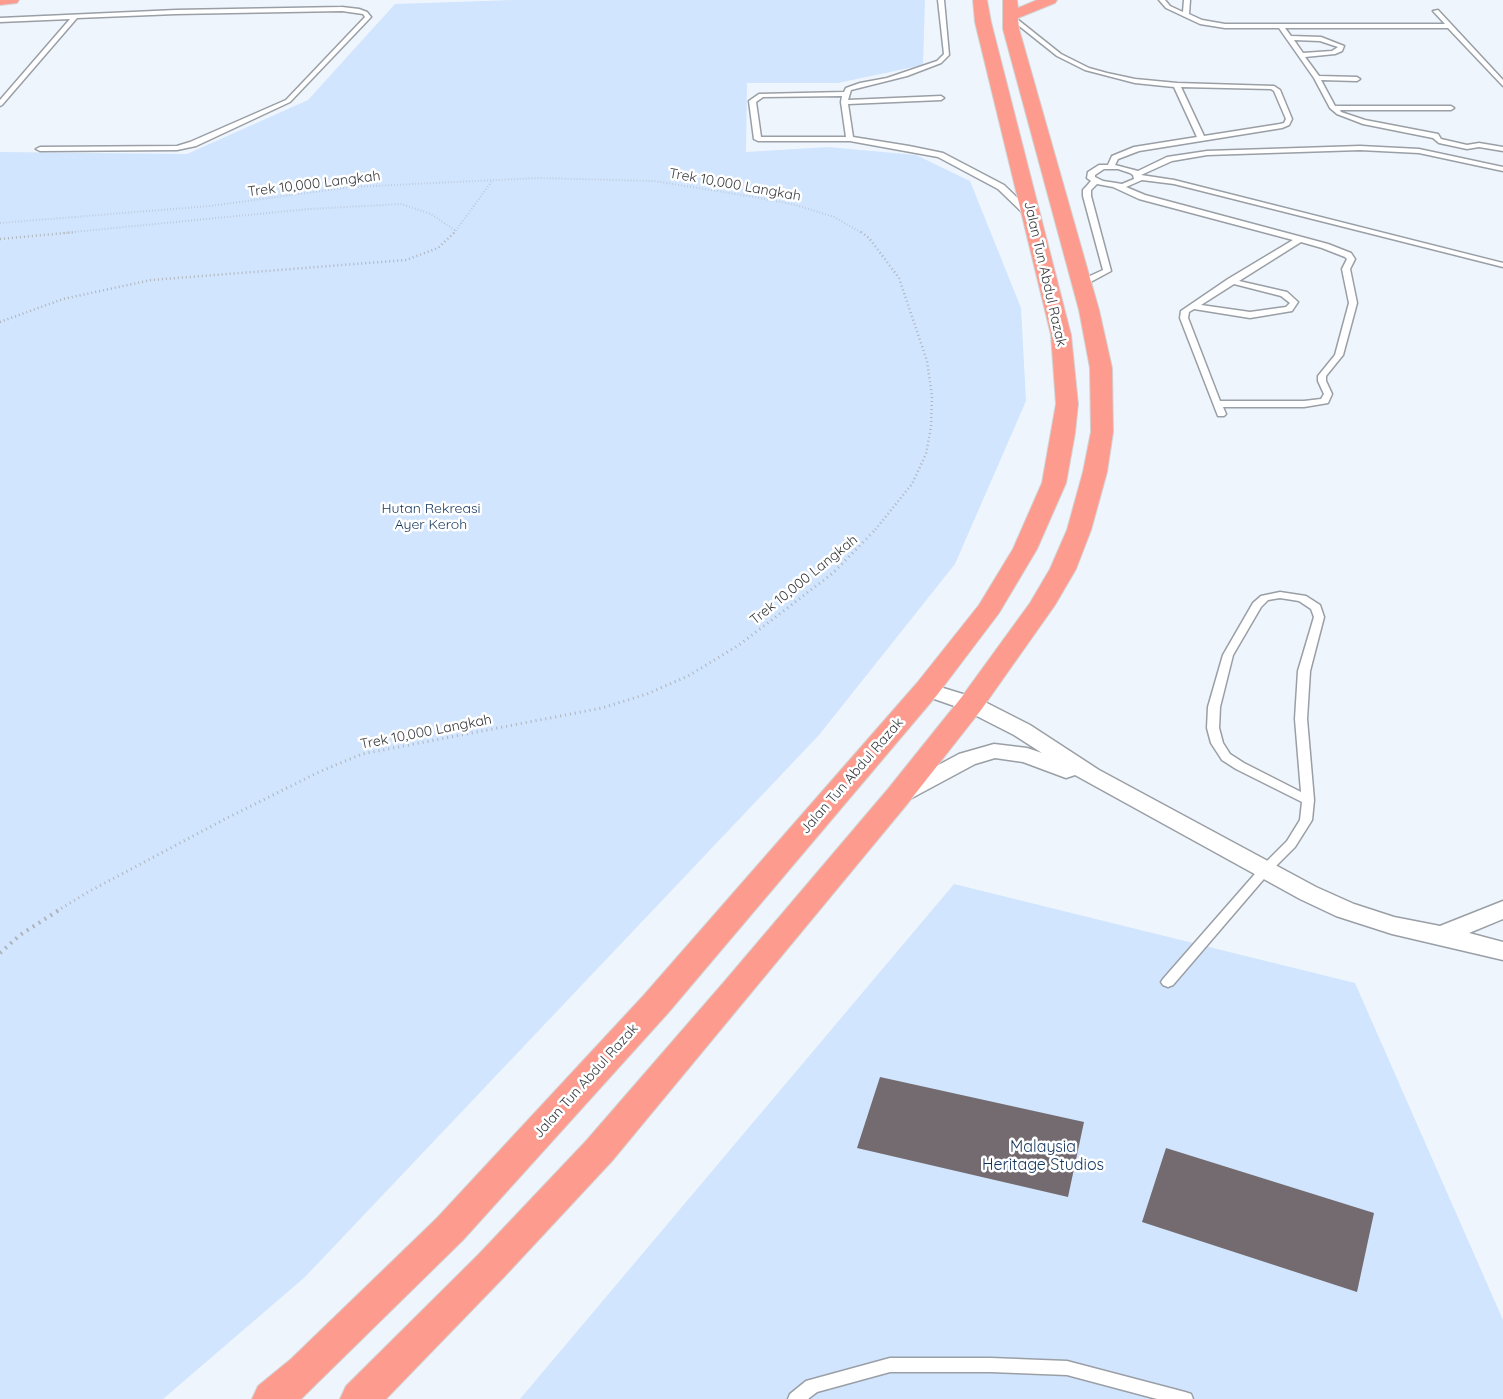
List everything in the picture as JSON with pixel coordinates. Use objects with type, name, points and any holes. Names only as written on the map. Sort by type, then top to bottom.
[{"type":"highway","points":[[0,1],[12,0]]},
{"type":"highway","name":"Jalan Tun Abdul Razak","points":[[272,1399],[305,1371],[450,1229],[662,997],[927,689],[990,608],[1025,549],[1054,483],[1067,404],[1061,335],[983,22],[980,0]]},
{"type":"highway","points":[[360,1399],[491,1266],[599,1150],[898,796],[971,704],[1046,598],[1073,546],[1088,501],[1102,432],[1103,400],[1100,368],[1082,283],[1011,29],[1010,0]]},
{"type":"highway","points":[[1010,16],[1050,0]]},
{"type":"street","points":[[927,689],[971,704],[1022,730],[1091,775],[1308,893],[1345,910],[1392,925],[1442,935],[1503,951]]},
{"type":"street","points":[[898,796],[967,759],[994,751],[1027,755],[1065,770],[1091,775]]},
{"type":"street","points":[[1442,935],[1503,909]]},
{"type":"lane","points":[[850,139],[844,102],[848,89],[854,86],[897,78],[944,58],[947,48],[941,0]]},
{"type":"lane","points":[[1162,0],[1168,7],[1200,22],[1225,26],[1282,28],[1451,26]]},
{"type":"lane","points":[[1186,14],[1187,0]]},
{"type":"lane","points":[[0,20],[176,12],[342,9],[358,10],[368,16],[288,101],[193,144],[177,148],[40,149]]},
{"type":"lane","points":[[1436,11],[1503,84]]},
{"type":"lane","points":[[1010,16],[1059,55],[1087,69],[1135,81],[1176,85],[1272,87],[1277,90],[1289,119],[1287,124],[1282,126],[1201,138],[1123,153],[1115,158],[1110,167]]},
{"type":"lane","points":[[0,104],[74,18]]},
{"type":"lane","points":[[1282,28],[1317,78],[1333,108],[1349,118],[1435,136],[1439,140],[1467,147],[1479,145],[1503,149]]},
{"type":"lane","points":[[1289,38],[1322,39],[1340,46],[1340,50],[1333,53],[1301,55]]},
{"type":"lane","points":[[1317,78],[1358,79]]},
{"type":"lane","points":[[1176,85],[1201,138]]},
{"type":"lane","points":[[845,94],[761,94],[752,101],[758,139],[850,139],[909,148],[948,159],[1001,187],[1033,218]]},
{"type":"lane","points":[[844,102],[941,98]]},
{"type":"lane","points":[[1333,108],[1451,108]]},
{"type":"lane","points":[[1116,186],[1136,183],[1138,175],[1170,159],[1207,153],[1360,148],[1419,151],[1503,169]]},
{"type":"lane","points":[[1217,404],[1304,404],[1325,401],[1328,394],[1322,381],[1322,376],[1339,355],[1353,303],[1346,269],[1351,258],[1325,246],[1142,197],[1116,186],[1095,181],[1091,178],[1092,171],[1110,167],[1126,168],[1138,175],[1240,198],[1503,265]]},
{"type":"lane","points":[[1082,283],[1107,270],[1087,196],[1088,190],[1095,181]]},
{"type":"lane","points":[[1221,414],[1184,318],[1185,311],[1300,239]]},
{"type":"lane","points":[[1193,306],[1250,315],[1290,309],[1294,305],[1294,302],[1284,294],[1231,281]]},
{"type":"lane","points":[[1168,982],[1291,844],[1306,820],[1308,800],[1301,719],[1304,671],[1320,618],[1316,607],[1302,598],[1280,595],[1264,598],[1228,655],[1214,707],[1213,728],[1216,743],[1226,757],[1308,800]]},
{"type":"lane","points":[[796,1399],[812,1386],[890,1365],[991,1365],[1067,1368],[1186,1399]]},
{"type":"path","name":"Trek 10,000 Langkah","points":[[0,224],[210,206],[351,187],[595,178],[654,181],[796,205],[834,217],[855,227],[870,238],[898,278],[927,361],[932,396],[931,427],[926,454],[912,484],[866,542],[833,572],[739,645],[688,676],[646,694],[602,708],[401,744],[362,754],[319,772],[225,819],[88,892],[20,935],[0,953]]},
{"type":"path","points":[[0,322],[63,299],[151,280],[406,260],[438,248],[456,231],[492,181]]},
{"type":"path","points":[[0,239],[309,209],[401,204],[430,214],[456,231]]},
{"type":"green space","name":"Hutan Rekreasi Ayer Keroh","points":[[513,0],[925,0],[923,65],[838,83],[747,83],[746,152],[828,147],[916,155],[970,181],[1021,308],[1026,401],[955,564],[819,735],[305,1277],[163,1399],[0,1399],[0,152],[187,154],[308,100],[395,4]]},
{"type":"green space","name":"Malaysia Heritage Studios","points":[[954,884],[1355,983],[1503,1320],[1503,1399],[520,1399]]},
{"type":"building","points":[[880,1077],[1084,1122],[1068,1197],[857,1148]]},
{"type":"building","points":[[1166,1148],[1374,1213],[1357,1292],[1142,1222]]}]
